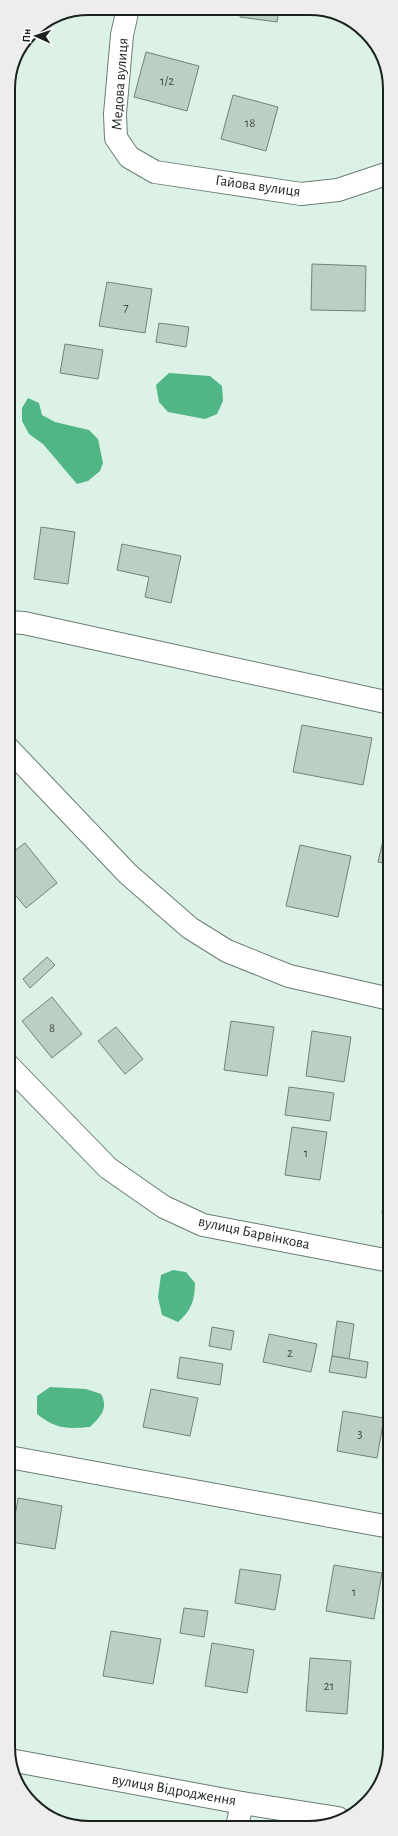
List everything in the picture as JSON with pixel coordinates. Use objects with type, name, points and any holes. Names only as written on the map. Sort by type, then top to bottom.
[{"type":"street","name":"Медова вулиця","points":[[126,15],[122,35],[115,114],[116,138],[129,157]]},
{"type":"street","name":"Гайова вулиця","points":[[129,157],[155,172],[301,194],[338,190],[383,175]]},
{"type":"street","points":[[15,622],[24,623],[383,701]]},
{"type":"street","points":[[15,755],[128,874],[190,928],[227,951],[289,976],[383,997]]},
{"type":"street","name":"вулиця Барвінкова","points":[[15,1072],[108,1168],[164,1207],[203,1225],[383,1259]]},
{"type":"street","points":[[15,1458],[383,1526]]},
{"type":"street","name":"вулиця Відродження","points":[[16,1761],[242,1803],[331,1817]]},
{"type":"street","points":[[238,1821],[242,1803]]},
{"type":"shaded area","points":[[169,373],[210,376],[222,386],[223,401],[217,414],[205,419],[168,412],[159,402],[156,385]]},
{"type":"shaded area","points":[[28,398],[39,403],[42,415],[55,422],[89,430],[98,439],[103,463],[100,471],[88,481],[77,484],[43,444],[29,434],[22,421],[22,408]]},
{"type":"shaded area","points":[[173,1270],[186,1272],[195,1283],[191,1305],[186,1314],[178,1322],[162,1315],[158,1297],[161,1275]]},
{"type":"shaded area","points":[[50,1387],[86,1389],[101,1394],[104,1408],[100,1416],[90,1427],[68,1428],[50,1423],[37,1414],[37,1396]]},
{"type":"building","points":[[240,15],[278,15],[277,22],[240,17]]},
{"type":"building","points":[[146,52],[199,66],[187,111],[134,97]]},
{"type":"building","points":[[233,95],[278,107],[266,151],[221,139]]},
{"type":"building","points":[[312,264],[366,266],[365,311],[311,310]]},
{"type":"building","points":[[107,282],[152,289],[145,333],[99,326]]},
{"type":"building","points":[[159,323],[189,327],[186,347],[156,342]]},
{"type":"building","points":[[65,344],[103,350],[98,379],[60,373]]},
{"type":"building","points":[[41,527],[75,532],[68,584],[34,579]]},
{"type":"building","points":[[122,544],[181,556],[171,603],[145,597],[149,577],[117,570]]},
{"type":"building","points":[[302,725],[372,738],[363,785],[293,772]]},
{"type":"building","points":[[383,841],[383,863],[378,862]]},
{"type":"building","points":[[25,843],[57,883],[26,908],[15,895],[15,851]]},
{"type":"building","points":[[300,845],[351,856],[338,917],[286,906]]},
{"type":"building","points":[[47,957],[55,965],[30,988],[23,979]]},
{"type":"building","points":[[52,997],[82,1034],[52,1058],[22,1021]]},
{"type":"building","points":[[231,1021],[274,1027],[267,1076],[224,1070]]},
{"type":"building","points":[[116,1027],[143,1059],[125,1074],[98,1041]]},
{"type":"building","points":[[312,1031],[351,1037],[344,1082],[306,1076]]},
{"type":"building","points":[[289,1087],[334,1093],[330,1121],[285,1115]]},
{"type":"building","points":[[292,1127],[327,1132],[320,1180],[285,1175]]},
{"type":"building","points":[[337,1321],[354,1324],[349,1359],[332,1356]]},
{"type":"building","points":[[212,1327],[234,1331],[231,1350],[209,1346]]},
{"type":"building","points":[[269,1334],[317,1344],[311,1372],[263,1362]]},
{"type":"building","points":[[332,1356],[368,1362],[366,1378],[329,1372]]},
{"type":"building","points":[[180,1357],[223,1364],[220,1385],[177,1378]]},
{"type":"building","points":[[151,1389],[198,1398],[190,1436],[143,1427]]},
{"type":"building","points":[[343,1411],[383,1418],[377,1458],[337,1451]]},
{"type":"building","points":[[18,1498],[62,1506],[55,1549],[15,1543],[15,1517]]},
{"type":"building","points":[[334,1565],[382,1573],[374,1619],[326,1611]]},
{"type":"building","points":[[240,1569],[281,1575],[275,1610],[235,1603]]},
{"type":"building","points":[[184,1608],[208,1611],[204,1637],[180,1633]]},
{"type":"building","points":[[111,1631],[161,1639],[153,1684],[103,1676]]},
{"type":"building","points":[[212,1643],[254,1650],[247,1693],[205,1686]]},
{"type":"building","points":[[310,1658],[351,1661],[347,1714],[306,1711]]}]
